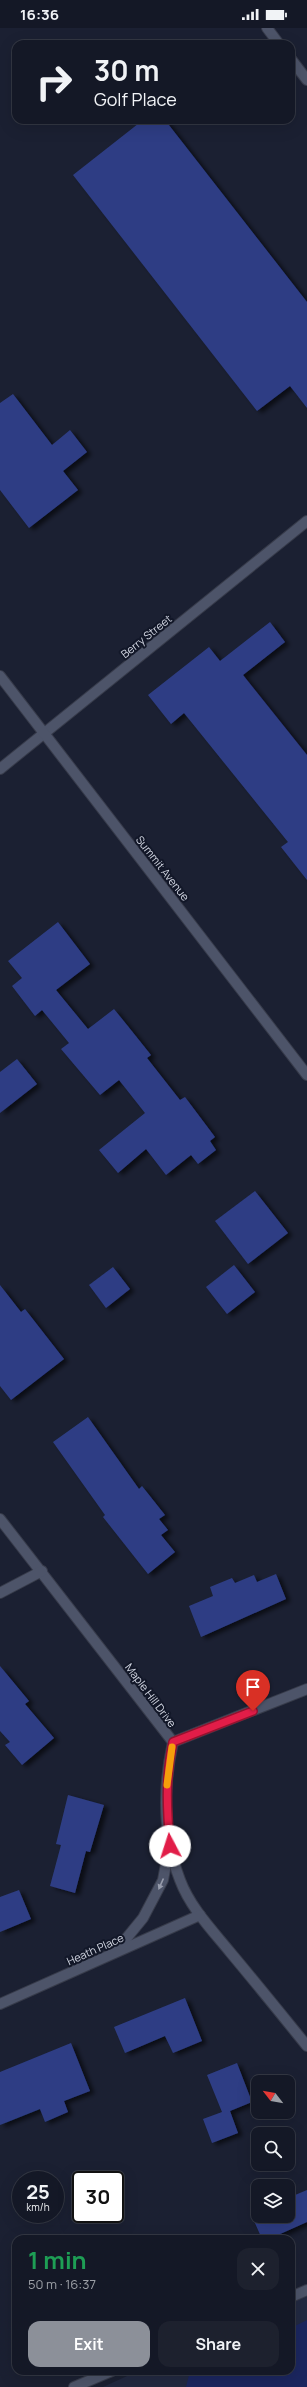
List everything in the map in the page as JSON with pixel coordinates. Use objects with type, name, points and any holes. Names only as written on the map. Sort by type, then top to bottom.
[{"type":"street","points":[[267,28],[276,40]]},
{"type":"street","points":[[295,64],[307,80]]},
{"type":"street","name":"Berry Street","points":[[0,768],[307,521]]},
{"type":"street","name":"Summit Avenue","points":[[0,676],[307,1075]]},
{"type":"street","name":"Maple Hill Drive","points":[[0,1519],[42,1571],[173,1742],[168,1763],[166,1803],[170,1846],[180,1881],[200,1915],[307,2046]]},
{"type":"street","points":[[0,1593],[42,1571]]},
{"type":"street","points":[[173,1742],[307,1689]]},
{"type":"street","points":[[114,1953],[146,1912],[163,1880],[170,1846]]},
{"type":"street","name":"Heath Place","points":[[0,2004],[200,1915]]},
{"type":"street","points":[[295,2295],[307,2290]]},
{"type":"street","points":[[74,2387],[102,2375]]},
{"type":"shaded area","points":[[307,2295],[307,2387],[103,2387],[129,2375],[295,2375],[295,2300]]},
{"type":"shaded area","points":[[307,2320],[307,2387],[186,2387],[189,2375],[295,2375],[295,2326]]},
{"type":"building","points":[[138,124],[168,124],[307,302],[307,408],[290,386],[257,411],[73,175]]},
{"type":"building","points":[[13,394],[52,445],[70,430],[87,452],[63,471],[78,490],[29,528],[0,490],[0,403]]},
{"type":"building","points":[[270,622],[285,642],[243,675],[307,755],[307,880],[281,847],[288,842],[184,713],[171,724],[148,695],[209,647],[220,661]]},
{"type":"building","points":[[58,922],[90,964],[56,990],[88,1029],[114,1009],[151,1055],[147,1058],[180,1100],[185,1097],[215,1137],[210,1141],[216,1150],[198,1164],[191,1155],[166,1175],[146,1149],[118,1173],[99,1150],[145,1113],[119,1080],[100,1095],[61,1049],[69,1043],[42,1010],[35,1016],[12,986],[22,978],[8,961]]},
{"type":"building","points":[[17,1059],[37,1084],[0,1113],[0,1072]]},
{"type":"building","points":[[255,1191],[288,1233],[248,1264],[215,1221]]},
{"type":"building","points":[[234,1265],[255,1292],[227,1314],[206,1287]]},
{"type":"building","points":[[113,1267],[130,1289],[106,1308],[89,1285]]},
{"type":"building","points":[[0,1285],[21,1312],[25,1309],[64,1359],[11,1400],[0,1386]]},
{"type":"building","points":[[88,1417],[139,1489],[142,1486],[165,1515],[159,1519],[168,1530],[161,1535],[175,1552],[148,1574],[103,1517],[105,1515],[53,1442]]},
{"type":"building","points":[[276,1574],[286,1599],[201,1637],[189,1606],[213,1596],[210,1587],[232,1578],[235,1583],[254,1575],[257,1582]]},
{"type":"building","points":[[0,1666],[29,1701],[25,1704],[54,1738],[22,1765],[5,1745],[10,1742],[0,1731]]},
{"type":"building","points":[[68,1795],[104,1805],[90,1852],[86,1851],[75,1893],[50,1886],[61,1845],[56,1844]]},
{"type":"building","points":[[19,1890],[31,1919],[0,1932],[0,1897]]},
{"type":"building","points":[[185,1998],[202,2041],[173,2053],[165,2036],[125,2053],[114,2027]]},
{"type":"building","points":[[71,2043],[90,2091],[64,2101],[68,2112],[45,2122],[40,2109],[0,2125],[0,2072]]},
{"type":"building","points":[[237,2063],[251,2099],[251,2102],[230,2111],[238,2133],[212,2143],[203,2119],[222,2112],[207,2075]]},
{"type":"building","points":[[307,2190],[307,2222],[278,2235],[260,2235],[255,2223],[295,2223],[295,2195]]},
{"type":"slow traffic","points":[[167,1785],[168,1763],[172,1747]]},
{"type":"route","points":[[170,1846],[166,1803],[168,1763],[173,1742],[253,1711]]}]
